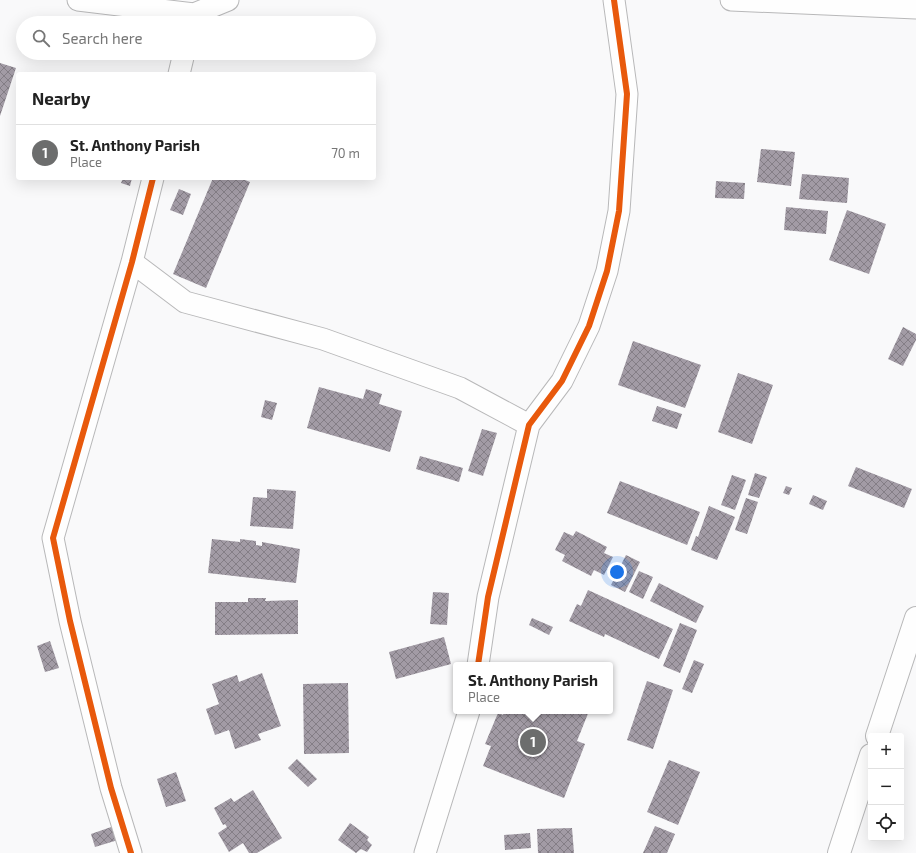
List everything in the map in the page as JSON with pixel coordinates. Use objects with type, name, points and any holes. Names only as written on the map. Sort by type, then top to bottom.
[{"type":"street","points":[[78,0],[180,16]]},
{"type":"street","points":[[197,16],[228,0]]},
{"type":"street","points":[[478,662],[488,597],[529,425],[562,381],[589,326],[607,272],[619,211],[627,94],[614,0]]},
{"type":"street","points":[[732,0],[916,8]]},
{"type":"street","points":[[179,72],[182,60]]},
{"type":"street","points":[[131,853],[111,788],[75,644],[53,538],[132,262],[152,180]]},
{"type":"street","points":[[132,262],[185,302],[323,339],[453,386],[529,425]]},
{"type":"street","points":[[878,733],[916,618]]},
{"type":"street","points":[[425,853],[468,714]]},
{"type":"street","points":[[839,853],[868,764]]},
{"type":"building","points":[[0,63],[16,68],[0,116]]},
{"type":"building","points":[[761,149],[795,152],[791,186],[757,182]]},
{"type":"building","points":[[802,174],[849,178],[847,203],[799,199]]},
{"type":"building","points":[[122,180],[132,180],[130,186],[121,183]]},
{"type":"building","points":[[212,180],[245,180],[250,182],[206,288],[173,274]]},
{"type":"building","points":[[716,181],[745,183],[744,199],[715,198]]},
{"type":"building","points":[[179,189],[191,194],[183,215],[170,210]]},
{"type":"building","points":[[786,207],[828,211],[826,234],[784,230]]},
{"type":"building","points":[[847,210],[886,224],[869,274],[829,260]]},
{"type":"building","points":[[903,327],[916,334],[916,340],[903,366],[888,359]]},
{"type":"building","points":[[633,341],[701,365],[685,408],[618,385]]},
{"type":"building","points":[[738,373],[773,385],[752,444],[718,432]]},
{"type":"building","points":[[319,387],[363,399],[366,389],[382,394],[379,404],[402,411],[390,452],[307,428]]},
{"type":"building","points":[[265,400],[277,403],[272,420],[261,417]]},
{"type":"building","points":[[657,406],[682,414],[677,429],[652,421]]},
{"type":"building","points":[[482,429],[497,433],[483,476],[468,471]]},
{"type":"building","points":[[420,456],[463,468],[459,482],[416,469]]},
{"type":"building","points":[[856,467],[912,489],[904,508],[848,486]]},
{"type":"building","points":[[755,473],[767,477],[759,498],[748,495]]},
{"type":"building","points":[[732,475],[746,480],[735,510],[721,505]]},
{"type":"building","points":[[620,481],[700,512],[687,545],[607,513]]},
{"type":"building","points":[[786,486],[792,488],[789,495],[783,493]]},
{"type":"building","points":[[267,489],[296,491],[293,529],[250,526],[253,497],[267,498]]},
{"type":"building","points":[[813,495],[827,501],[823,510],[809,504]]},
{"type":"building","points":[[746,498],[758,502],[747,534],[735,530]]},
{"type":"building","points":[[709,506],[735,517],[717,560],[691,550],[696,536],[698,537]]},
{"type":"building","points":[[576,531],[607,547],[604,553],[613,557],[604,575],[594,570],[591,576],[562,561],[565,555],[555,550],[564,532],[573,536]]},
{"type":"building","points":[[212,539],[240,542],[240,539],[256,541],[256,545],[262,546],[262,542],[300,549],[296,583],[208,573]]},
{"type":"building","points":[[626,555],[640,562],[625,592],[611,585]]},
{"type":"building","points":[[639,571],[653,577],[643,599],[629,592]]},
{"type":"building","points":[[659,583],[704,606],[696,623],[650,601]]},
{"type":"building","points":[[588,590],[673,629],[659,659],[605,634],[604,637],[569,621],[577,604],[581,606]]},
{"type":"building","points":[[433,592],[449,593],[447,625],[430,624]]},
{"type":"building","points":[[248,598],[266,598],[265,601],[298,600],[298,634],[215,635],[215,602],[248,602]]},
{"type":"building","points":[[532,618],[553,627],[549,635],[529,625]]},
{"type":"building","points":[[680,623],[697,630],[680,673],[663,666]]},
{"type":"building","points":[[444,637],[451,664],[396,679],[389,652]]},
{"type":"building","points":[[50,641],[59,668],[45,672],[37,646]]},
{"type":"building","points":[[694,660],[704,664],[692,693],[682,689]]},
{"type":"building","points":[[262,673],[281,726],[258,734],[261,740],[235,749],[229,730],[215,735],[206,709],[219,704],[212,684],[237,675],[239,682]]},
{"type":"building","points":[[647,681],[673,690],[653,749],[627,740]]},
{"type":"building","points":[[348,683],[349,753],[304,754],[303,684]]},
{"type":"building","points":[[498,714],[588,714],[577,741],[585,744],[564,798],[483,766],[491,746],[485,744]]},
{"type":"building","points":[[297,759],[317,779],[308,787],[288,768]]},
{"type":"building","points":[[669,760],[700,772],[678,825],[647,812]]},
{"type":"building","points":[[176,772],[186,801],[166,807],[157,779]]},
{"type":"building","points":[[253,790],[282,838],[257,853],[249,853],[243,843],[229,852],[218,833],[227,827],[225,824],[223,825],[214,808],[231,798],[234,802]]},
{"type":"building","points":[[350,823],[369,837],[367,840],[372,845],[367,852],[361,849],[356,853],[338,840]]},
{"type":"building","points":[[114,826],[118,840],[95,847],[91,834]]},
{"type":"building","points":[[655,826],[675,834],[667,853],[643,853]]},
{"type":"building","points":[[572,828],[574,853],[538,853],[537,829]]},
{"type":"building","points":[[530,833],[531,848],[505,850],[504,835]]},
{"type":"cycle path","points":[[478,662],[488,597],[529,425],[562,381],[589,326],[607,271],[619,211],[627,94],[614,0]]},
{"type":"cycle path","points":[[131,853],[111,788],[70,621],[53,538],[132,262],[152,180]]},
{"type":"place","name":"St. Anthony Parish","points":[[533,742]]}]
